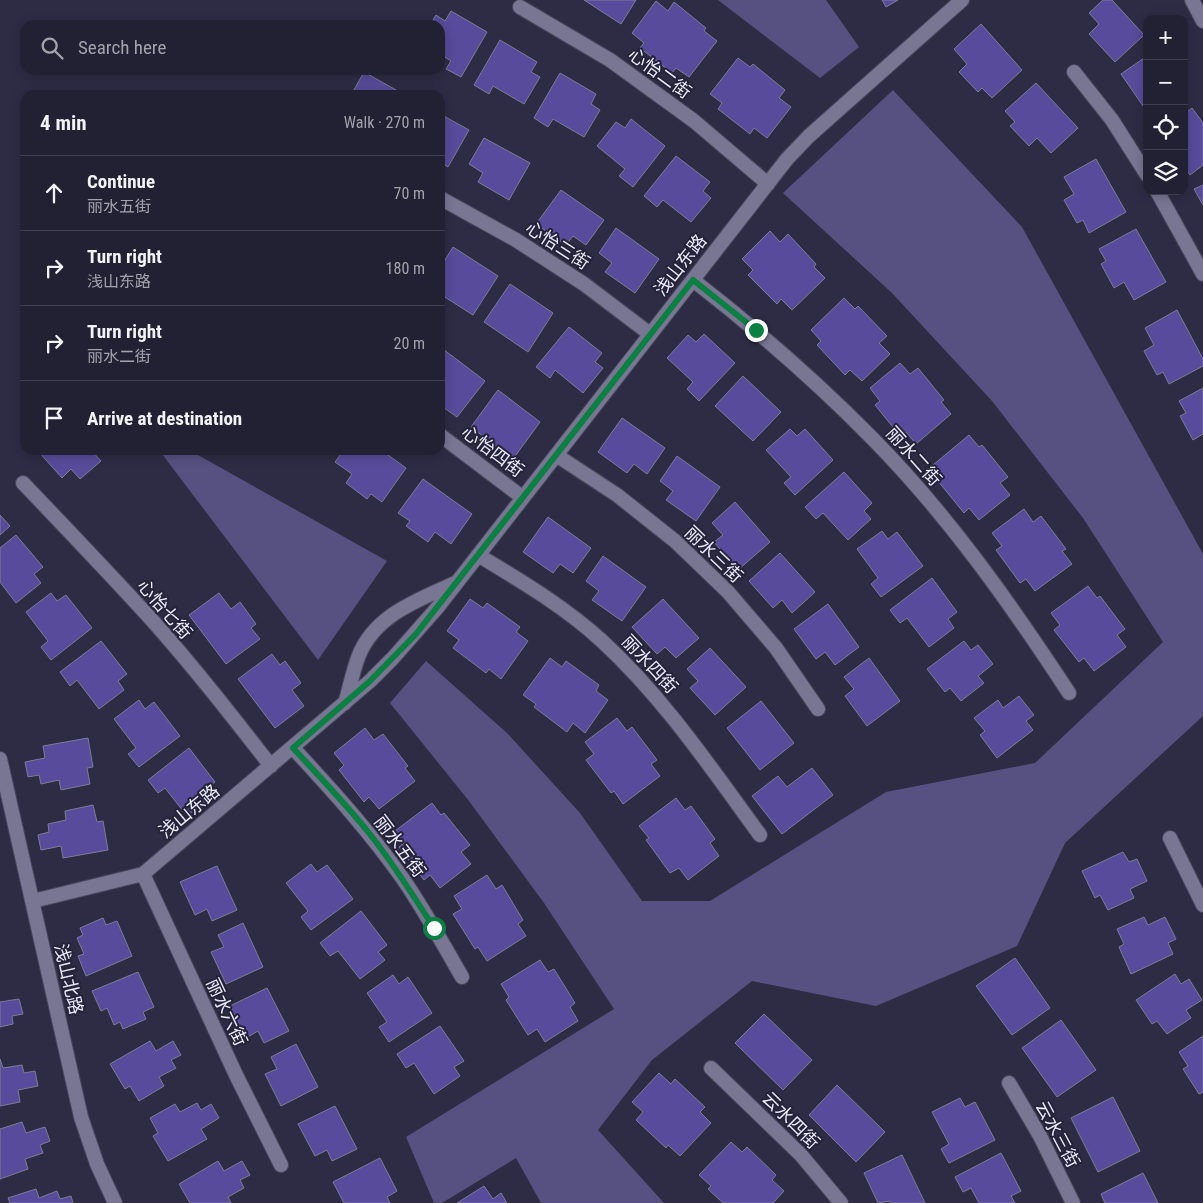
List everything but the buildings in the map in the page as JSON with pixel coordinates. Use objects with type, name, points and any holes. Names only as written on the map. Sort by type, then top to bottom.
[{"type":"lane","name":"浅山东路","points":[[32,902],[143,874],[293,748],[393,658],[426,621],[768,184],[809,136],[962,0]]},
{"type":"lane","points":[[1192,0],[1203,20]]},
{"type":"lane","name":"心怡二街","points":[[520,8],[617,66],[694,121],[768,184]]},
{"type":"lane","points":[[1074,72],[1112,120],[1143,169]]},
{"type":"lane","points":[[1159,195],[1203,274]]},
{"type":"lane","name":"心怡三街","points":[[445,201],[523,245],[584,284],[650,334]]},
{"type":"lane","name":"丽水二街","points":[[693,280],[769,341],[816,383],[873,439],[927,498],[978,561],[1025,626],[1069,693]]},
{"type":"lane","name":"心怡四街","points":[[445,439],[522,497]]},
{"type":"lane","name":"丽水三街","points":[[556,455],[617,495],[675,541],[728,592],[776,648],[818,709]]},
{"type":"lane","name":"心怡七街","points":[[23,483],[152,620],[213,692],[271,766]]},
{"type":"lane","name":"丽水四街","points":[[478,555],[542,594],[602,640],[654,694],[760,835]]},
{"type":"lane","name":"浅山东路","points":[[345,703],[360,654],[378,625],[399,610],[457,582]]},
{"type":"lane","name":"丽水五街","points":[[293,748],[369,833],[403,880],[434,928],[462,977]]},
{"type":"lane","name":"浅山北路","points":[[0,759],[81,1116],[97,1164],[115,1203]]},
{"type":"lane","points":[[1170,838],[1203,905]]},
{"type":"lane","name":"丽水六街","points":[[143,874],[212,1024],[281,1165]]},
{"type":"lane","name":"云水四街","points":[[711,1068],[801,1155],[841,1203]]},
{"type":"lane","name":"云水三街","points":[[1009,1083],[1040,1136],[1073,1203]]},
{"type":"shaded area","points":[[718,0],[826,0],[859,47],[820,78]]},
{"type":"shaded area","points":[[893,90],[1022,227],[1203,554],[1203,716],[1065,843],[1017,946],[876,1006],[752,981],[652,1060],[598,1130],[664,1203],[541,1203],[516,1158],[442,1203],[434,1203],[406,1137],[614,1009],[544,903],[469,801],[390,703],[426,661],[507,733],[580,813],[642,901],[710,901],[886,792],[1035,763],[1163,642],[1083,518],[992,401],[892,293],[783,193]]},
{"type":"shaded area","points":[[163,455],[198,455],[387,561],[318,660]]},
{"type":"route","points":[[434,928],[403,880],[369,833],[293,748],[370,681],[416,634],[693,280],[756,330]]}]
